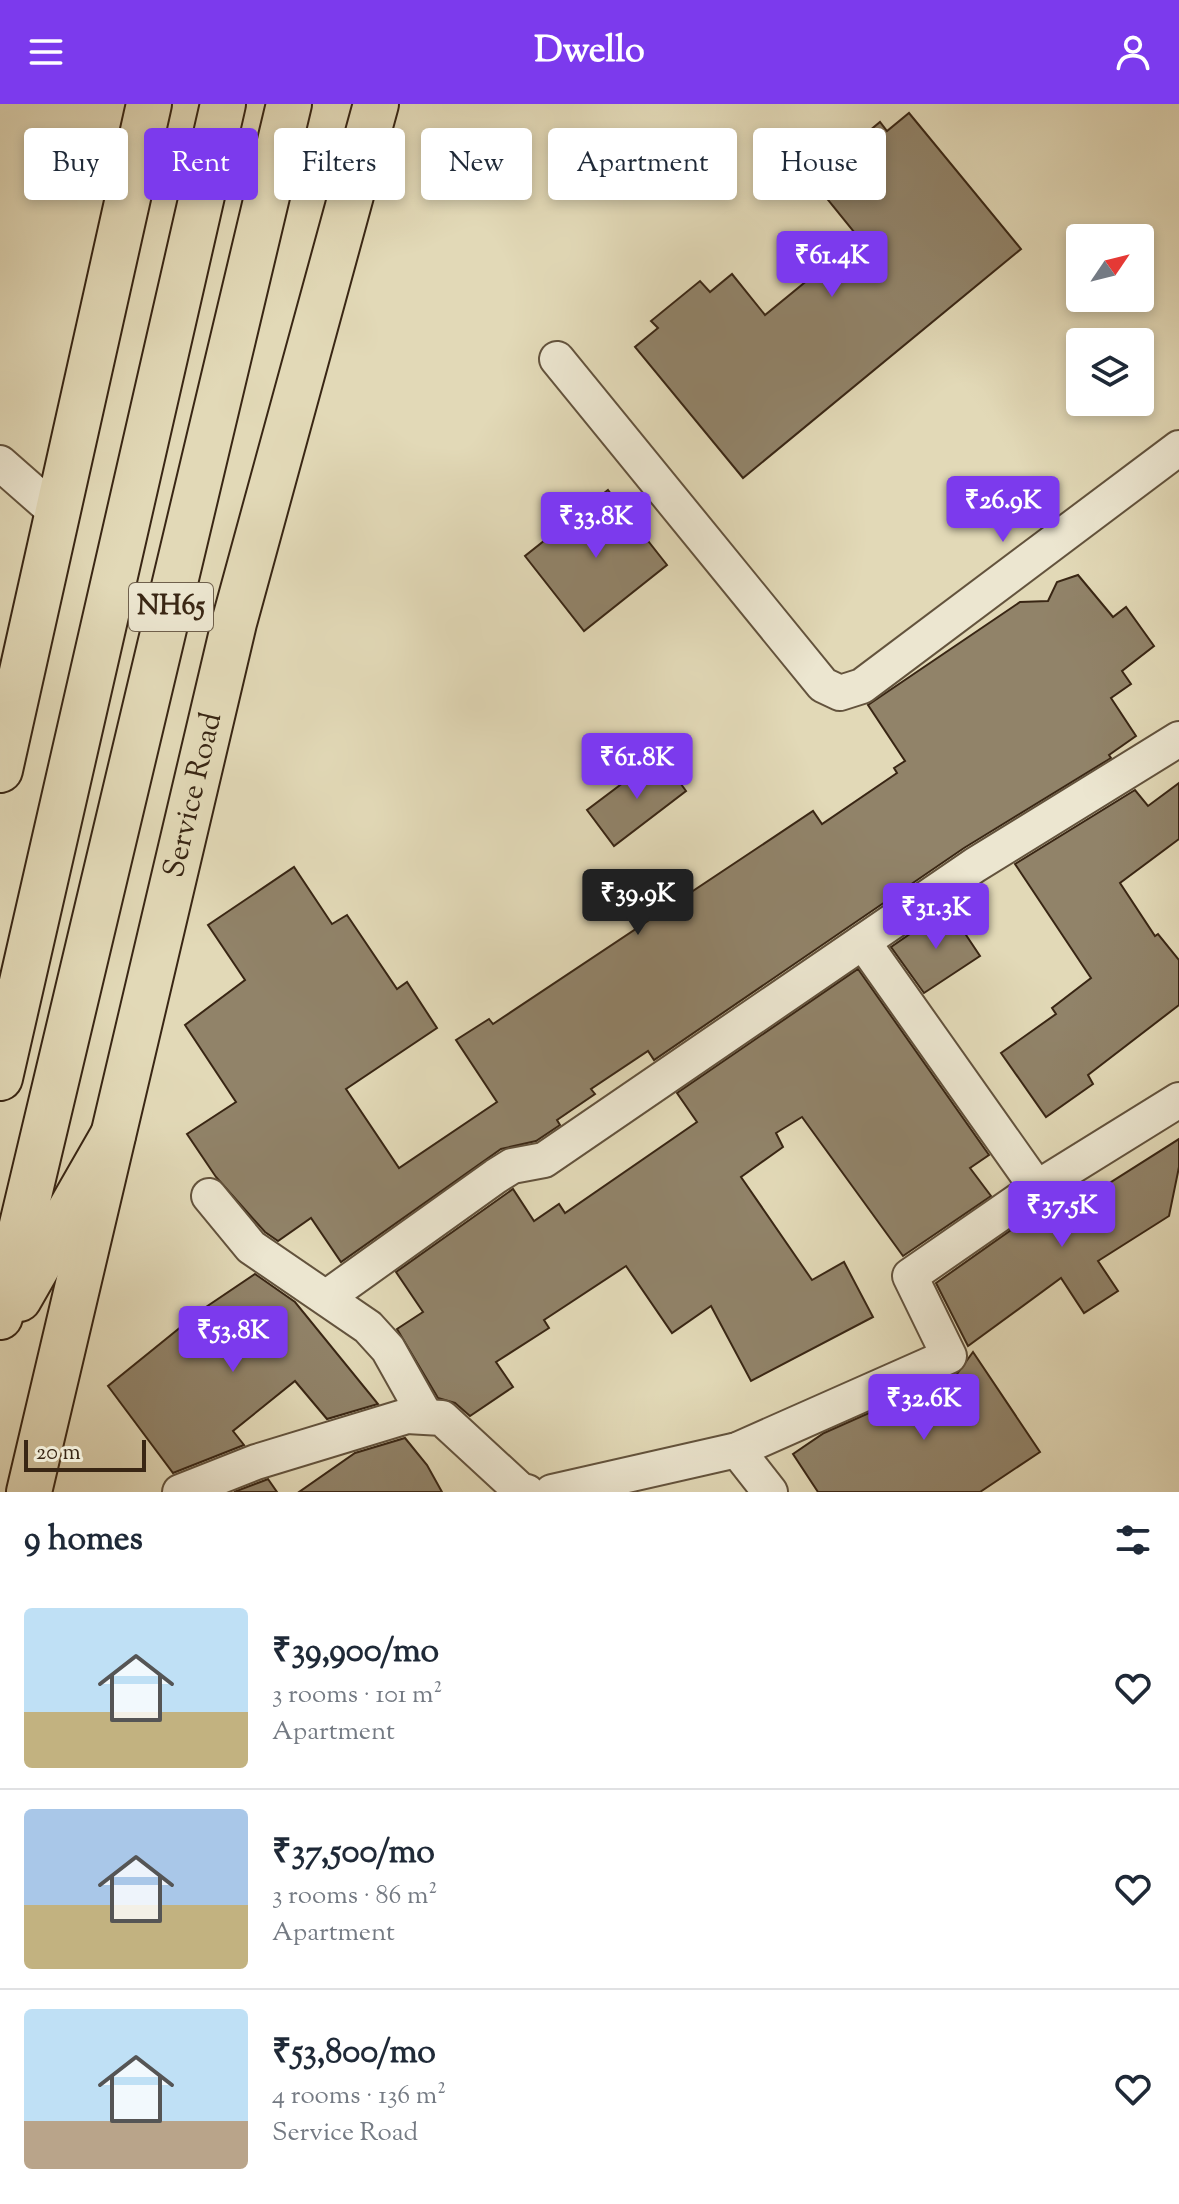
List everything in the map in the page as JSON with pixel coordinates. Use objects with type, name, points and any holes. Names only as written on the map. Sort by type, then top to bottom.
[{"type":"main road","points":[[0,770],[149,104]]},
{"type":"main road","name":"NH65","points":[[0,1078],[223,104]]},
{"type":"main road","name":"NH65","points":[[0,1317],[289,104]]},
{"type":"main road","name":"Service Road","points":[[29,1492],[234,623],[376,104]]},
{"type":"main road","points":[[0,1332],[113,1135]]},
{"type":"street","points":[[557,359],[823,685],[840,693],[862,686],[1179,448]]},
{"type":"street","points":[[0,463],[58,514]]},
{"type":"street","points":[[327,1297],[496,1176],[512,1166],[544,1160],[975,865],[1179,739]]},
{"type":"street","points":[[863,942],[1037,1188]]},
{"type":"street","points":[[552,1492],[737,1450],[949,1356],[910,1276],[1037,1188],[1179,1100]]},
{"type":"street","points":[[209,1196],[251,1247],[368,1327],[388,1349],[425,1415]]},
{"type":"street","points":[[180,1492],[256,1462],[407,1416],[425,1415],[442,1418],[520,1490],[527,1492]]},
{"type":"street","points":[[737,1450],[770,1492]]},
{"type":"building","points":[[909,113],[1021,249],[743,478],[635,347],[658,328],[651,321],[700,281],[710,292],[732,274],[765,315],[859,238],[828,200],[886,200],[887,131]]},
{"type":"building","points":[[608,490],[667,565],[584,631],[525,556]]},
{"type":"building","points":[[1078,575],[1113,617],[1126,607],[1154,646],[1122,671],[1131,684],[1111,698],[1136,736],[1109,755],[1111,758],[964,848],[654,1060],[648,1051],[591,1089],[595,1094],[557,1120],[560,1125],[536,1141],[501,1149],[341,1262],[311,1218],[278,1241],[265,1232],[216,1177],[187,1134],[236,1102],[185,1025],[245,980],[208,925],[294,867],[332,924],[347,915],[397,989],[407,982],[437,1028],[346,1089],[399,1168],[497,1102],[456,1040],[489,1019],[493,1024],[813,811],[822,824],[897,773],[894,768],[905,761],[868,705],[1020,602],[1048,601],[1057,582]]},
{"type":"building","points":[[660,755],[686,791],[614,846],[587,810]]},
{"type":"building","points":[[1179,783],[1179,839],[1120,883],[1155,936],[1158,934],[1179,960],[1179,1005],[1088,1075],[1093,1084],[1046,1117],[1001,1053],[1056,1014],[1052,1008],[1091,978],[1015,864],[1135,790],[1148,806]]},
{"type":"building","points":[[948,908],[980,956],[924,993],[891,947]]},
{"type":"building","points":[[858,969],[989,1155],[970,1168],[991,1196],[903,1256],[802,1117],[776,1133],[783,1147],[741,1177],[812,1280],[844,1262],[873,1317],[751,1381],[711,1306],[672,1333],[626,1266],[544,1320],[549,1328],[496,1362],[513,1387],[470,1416],[455,1403],[438,1398],[397,1329],[423,1312],[396,1272],[513,1189],[534,1221],[559,1204],[565,1213],[697,1122],[677,1093]]},
{"type":"building","points":[[1179,1139],[1179,1167],[1169,1216],[1098,1261],[1118,1291],[1084,1313],[1061,1278],[968,1346],[936,1283],[1014,1228],[1054,1219],[1061,1205],[1092,1194]]},
{"type":"building","points":[[255,1274],[295,1302],[378,1404],[327,1419],[295,1381],[233,1431],[244,1445],[173,1473],[108,1386],[203,1309]]},
{"type":"building","points":[[973,1352],[1040,1452],[980,1492],[818,1492],[793,1454],[824,1433],[957,1374]]},
{"type":"building","points":[[405,1438],[427,1465],[442,1492],[299,1492],[355,1453]]},
{"type":"building","points":[[268,1479],[277,1492],[234,1492],[263,1481]]}]
